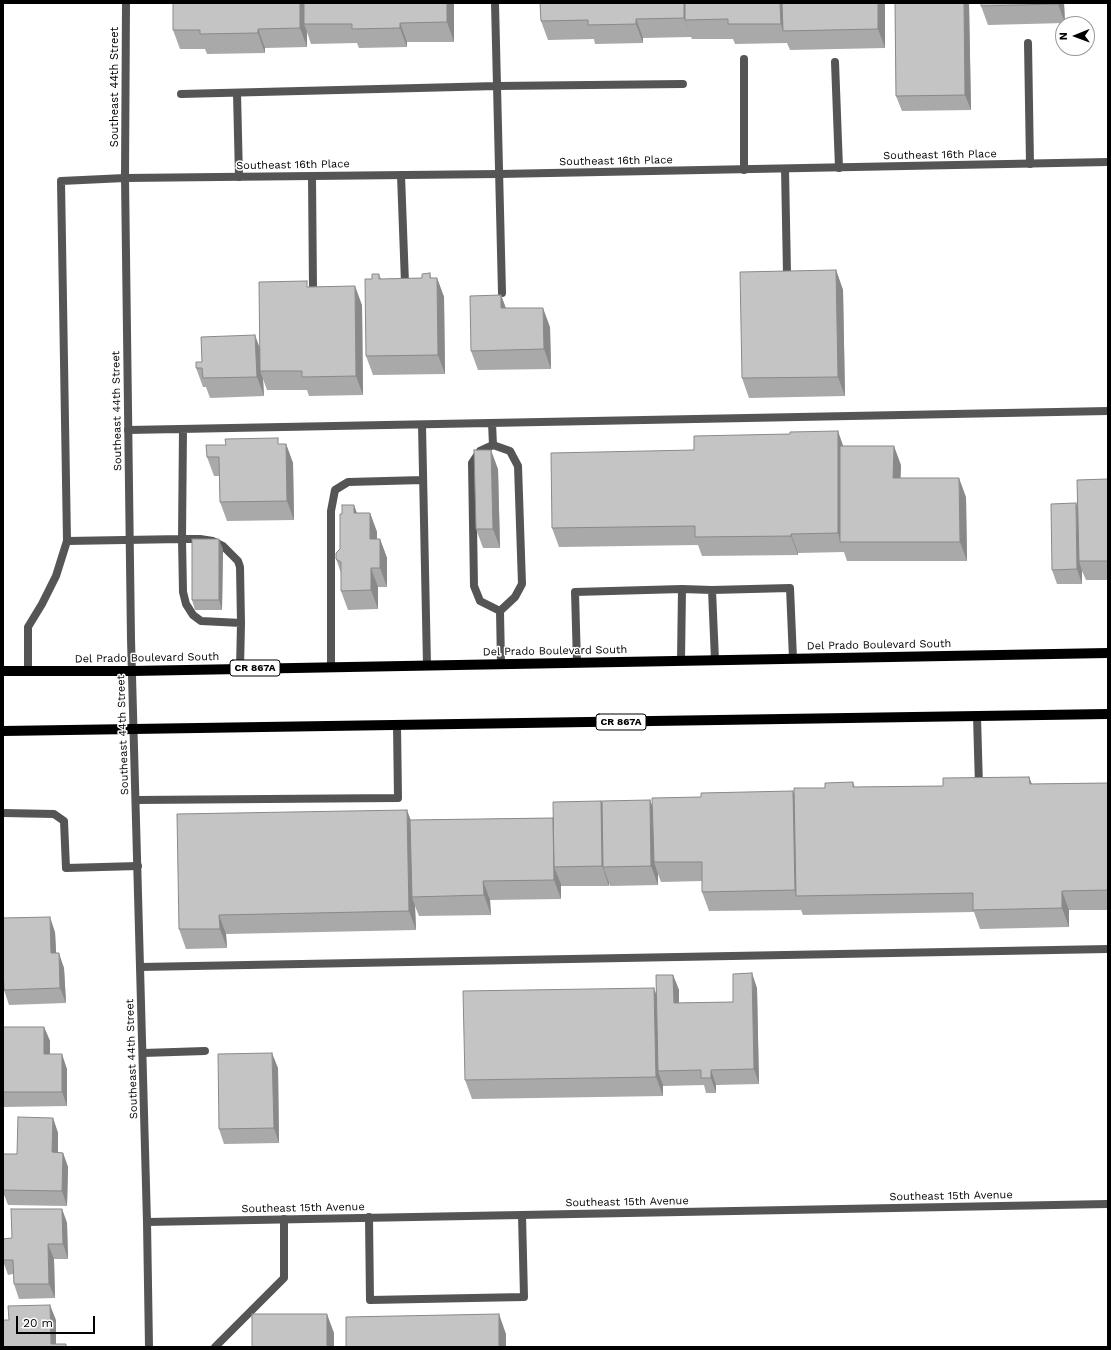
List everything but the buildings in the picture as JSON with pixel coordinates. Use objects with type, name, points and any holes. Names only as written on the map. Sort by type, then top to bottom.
[{"type":"main road","name":"Del Prado Boulevard South","points":[[3,671],[240,669],[1108,653]]},
{"type":"main road","name":"CR 867A","points":[[3,731],[1108,714]]},
{"type":"street","name":"Southeast 44th Street","points":[[126,3],[125,178],[132,670],[143,1053],[149,1347]]},
{"type":"street","points":[[495,3],[502,293]]},
{"type":"street","points":[[1028,42],[1030,164]]},
{"type":"street","points":[[744,59],[744,170]]},
{"type":"street","points":[[835,62],[839,168]]},
{"type":"street","points":[[181,94],[497,86],[683,84]]},
{"type":"street","points":[[237,93],[239,177]]},
{"type":"street","name":"Southeast 16th Place","points":[[67,541],[61,182],[125,178],[499,174],[1108,162]]},
{"type":"street","points":[[785,169],[787,274]]},
{"type":"street","points":[[401,175],[405,283]]},
{"type":"street","points":[[312,176],[313,289]]},
{"type":"street","points":[[128,430],[1108,411]]},
{"type":"street","points":[[492,423],[493,446]]},
{"type":"street","points":[[422,425],[427,665]]},
{"type":"street","points":[[183,429],[182,592],[186,604],[193,615],[201,621],[240,623]]},
{"type":"street","points":[[500,611],[480,601],[474,586],[472,464],[480,451],[493,446],[510,451],[518,466],[522,584],[515,597],[500,611],[501,664]]},
{"type":"street","points":[[331,667],[331,511],[335,490],[348,482],[423,480]]},
{"type":"street","points":[[28,671],[28,627],[42,604],[56,576],[67,541],[182,539],[212,541],[223,546],[233,554],[238,561],[240,567],[240,669]]},
{"type":"street","points":[[577,663],[576,592],[682,589],[712,590],[790,588],[793,659]]},
{"type":"street","points":[[681,661],[682,589]]},
{"type":"street","points":[[712,590],[715,660]]},
{"type":"street","points":[[977,716],[979,787]]},
{"type":"street","points":[[136,800],[398,798],[397,725]]},
{"type":"street","points":[[3,813],[54,814],[64,821],[66,868],[138,866]]},
{"type":"street","points":[[140,967],[1108,949]]},
{"type":"street","points":[[143,1053],[205,1051]]},
{"type":"street","name":"Southeast 15th Avenue","points":[[147,1222],[1108,1204]]},
{"type":"street","points":[[369,1217],[370,1300],[524,1297],[522,1215]]},
{"type":"street","points":[[215,1347],[284,1278],[284,1219]]}]
